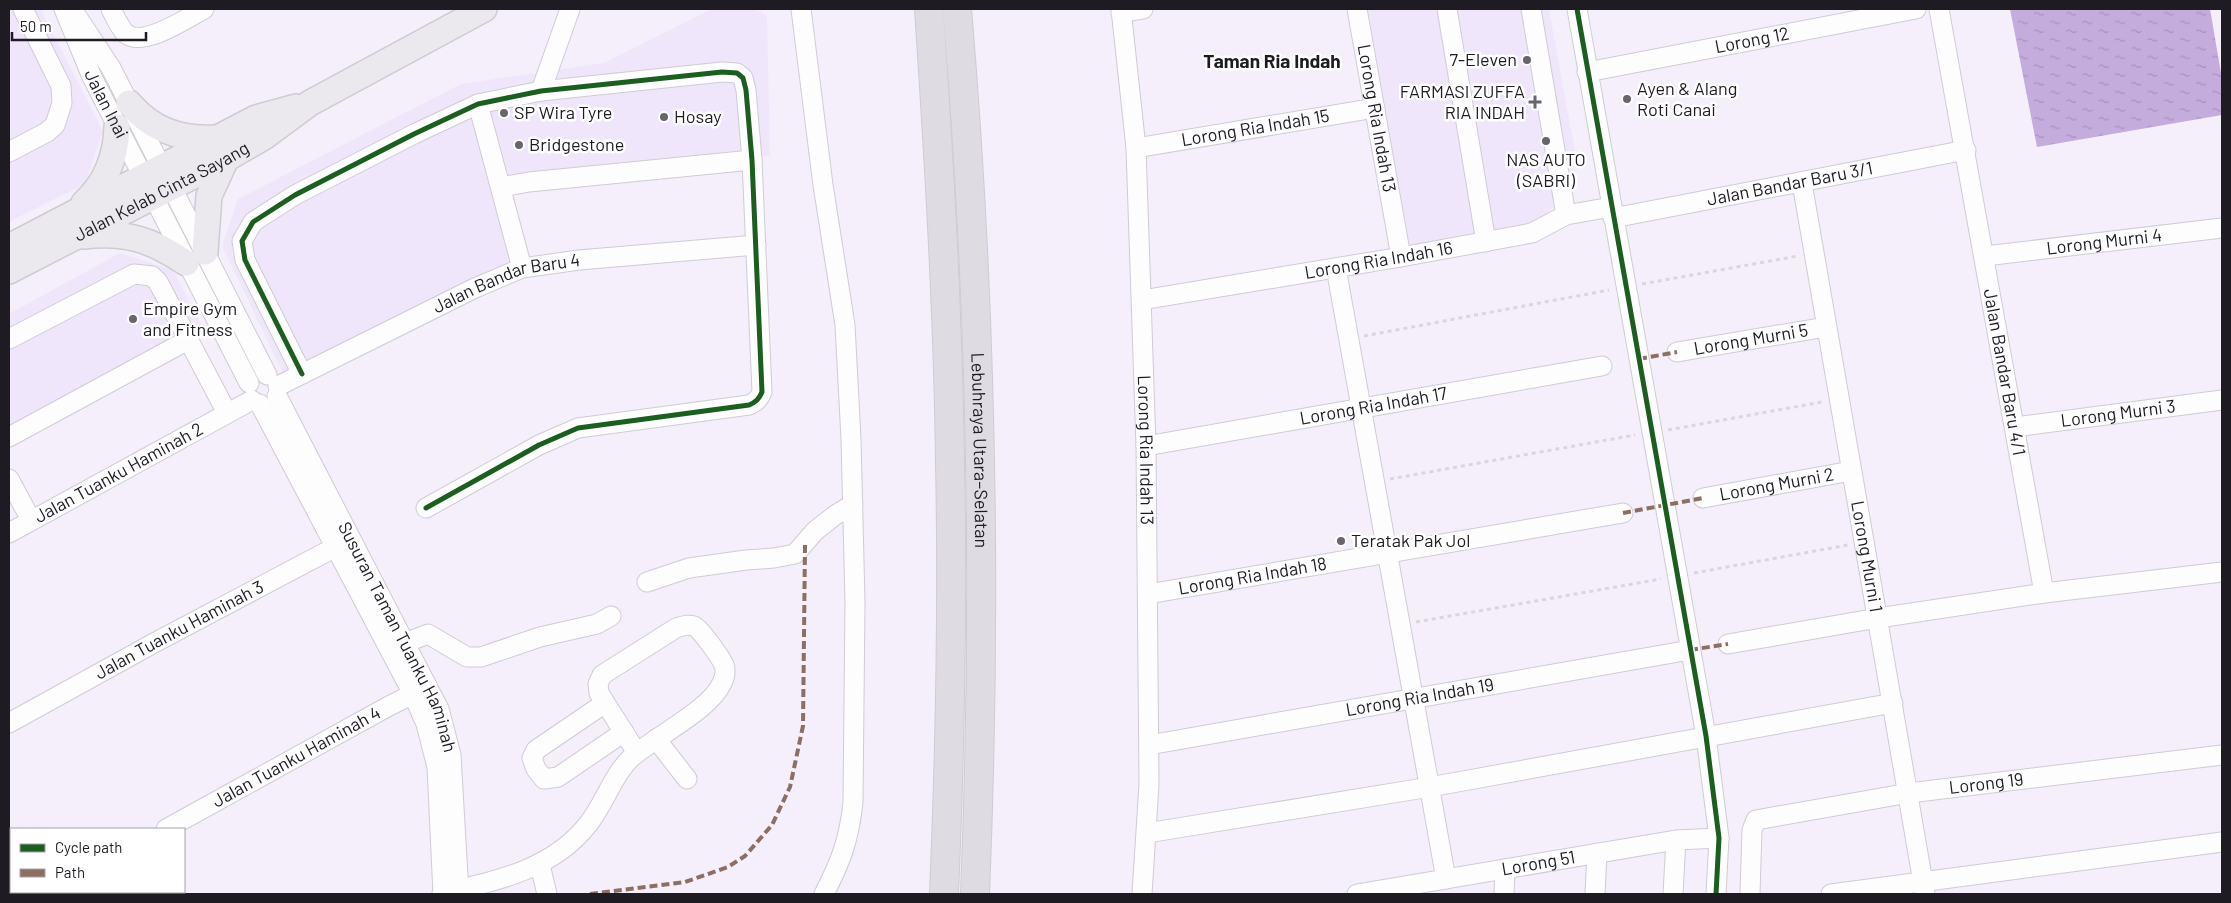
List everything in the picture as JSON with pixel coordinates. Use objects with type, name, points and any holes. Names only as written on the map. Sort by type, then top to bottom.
[{"type":"highway","name":"Lebuhraya Utara–Selatan","points":[[929,9],[938,139],[950,463],[948,794],[944,894]]},
{"type":"highway","name":"Lebuhraya Utara–Selatan","points":[[957,9],[968,139],[978,338],[981,461],[982,606],[975,894]]},
{"type":"main road","name":"Jalan Kelab Cinta Sayang","points":[[9,247],[66,228],[221,148],[264,137],[310,104],[484,9]]},
{"type":"main road","points":[[117,127],[113,158],[103,180],[66,228],[132,237],[196,258],[221,148],[198,139],[167,133],[146,121],[129,103]]},
{"type":"main road","name":"Jalan Kelab Cinta Sayang","points":[[9,271],[66,228]]},
{"type":"street","points":[[9,152],[47,132],[55,125],[62,103],[61,86],[23,9]]},
{"type":"street","name":"Jalan Inai","points":[[64,9],[92,77],[117,127],[157,182]]},
{"type":"street","name":"Jalan Inai","points":[[72,9],[111,68],[129,103],[157,182]]},
{"type":"street","points":[[111,9],[126,34],[135,38],[146,37],[158,32],[204,9]]},
{"type":"street","points":[[541,91],[570,9]]},
{"type":"street","points":[[801,9],[845,325],[853,504],[855,602],[853,802],[842,859],[824,894]]},
{"type":"street","points":[[1121,11],[1143,9]]},
{"type":"street","name":"Lorong Ria Indah 13","points":[[1357,9],[1401,257]]},
{"type":"street","points":[[1446,9],[1486,242]]},
{"type":"street","points":[[1531,9],[1566,215]]},
{"type":"street","points":[[1577,9],[1706,736],[1719,838],[1716,894]]},
{"type":"street","name":"Lorong 12","points":[[1587,72],[1916,9]]},
{"type":"street","name":"Jalan Bandar Baru 4/1","points":[[1939,9],[1966,150],[2044,593]]},
{"type":"street","name":"Lorong Ria Indah 13","points":[[1121,11],[1136,148],[1146,446],[1149,745],[1147,833],[1142,894]]},
{"type":"street","points":[[302,374],[245,260],[242,241],[253,222],[295,195],[414,134],[478,104],[541,91],[722,72],[737,73],[743,78],[746,90],[752,160],[762,392],[760,397],[756,402],[749,405],[578,428],[539,445],[426,508]]},
{"type":"street","points":[[478,104],[522,268]]},
{"type":"street","name":"Lorong Ria Indah 15","points":[[1136,148],[1375,108]]},
{"type":"street","name":"Jalan Bandar Baru 3/1","points":[[1612,212],[1802,183],[1966,150]]},
{"type":"street","points":[[501,188],[529,182],[752,160]]},
{"type":"street","name":"Susuran Taman Tuanku Haminah","points":[[157,182],[196,258],[274,386],[343,544],[421,690],[439,709],[451,755],[451,893]]},
{"type":"street","name":"Lorong Murni 1","points":[[1802,183],[1878,618],[2044,593],[2222,572]]},
{"type":"street","name":"Lorong Ria Indah 16","points":[[1142,300],[1486,242],[1532,233],[1566,215],[1612,212]]},
{"type":"street","name":"Lorong Murni 4","points":[[1985,256],[2222,228]]},
{"type":"street","name":"Jalan Bandar Baru 4","points":[[274,386],[302,374],[474,288],[522,268],[578,260],[756,244]]},
{"type":"street","name":"Susuran Taman Tuanku Haminah","points":[[196,258],[254,396],[405,643],[421,690]]},
{"type":"street","points":[[1336,268],[1446,879]]},
{"type":"street","points":[[9,339],[134,274],[152,276],[158,282],[227,413]]},
{"type":"street","name":"Lorong Murni 5","points":[[1677,352],[1826,327]]},
{"type":"street","points":[[9,437],[188,340]]},
{"type":"street","name":"Lorong Ria Indah 17","points":[[1146,446],[1602,366]]},
{"type":"street","points":[[257,376],[274,386],[270,403],[254,396],[257,376]]},
{"type":"street","name":"Jalan Tuanku Haminah 2","points":[[9,533],[227,413],[254,396]]},
{"type":"street","name":"Lorong Murni 3","points":[[2015,427],[2222,400]]},
{"type":"street","name":"Lorong Murni 2","points":[[1703,498],[1851,472]]},
{"type":"street","points":[[9,479],[31,520]]},
{"type":"street","points":[[647,582],[689,568],[795,554],[815,531],[853,504]]},
{"type":"street","name":"Lorong Ria Indah 18","points":[[1148,594],[1624,513]]},
{"type":"street","name":"Jalan Tuanku Haminah 3","points":[[9,724],[154,643],[343,544]]},
{"type":"street","points":[[405,643],[428,634],[462,655],[481,657],[540,637],[597,624],[611,616]]},
{"type":"street","points":[[1728,644],[1878,618],[1924,888]]},
{"type":"street","points":[[451,893],[490,883],[540,864],[565,846],[589,823],[630,758],[637,753],[656,739],[709,699],[722,683],[726,672],[724,664],[697,627],[687,624],[676,628],[602,675],[598,684],[599,693],[637,753]]},
{"type":"street","name":"Lorong Ria Indah 19","points":[[1149,745],[1690,650]]},
{"type":"street","name":"Jalan Tuanku Haminah 4","points":[[168,828],[421,690]]},
{"type":"street","points":[[605,703],[536,750],[532,758],[536,769],[544,779],[558,778],[624,732]]},
{"type":"street","points":[[1147,833],[1430,786],[1893,703]]},
{"type":"street","points":[[656,739],[687,780]]},
{"type":"street","name":"Lorong 19","points":[[1750,894],[1753,824],[1756,820],[1909,793],[2222,755]]},
{"type":"street","name":"Lorong 51","points":[[1357,894],[1423,889],[1446,879],[1676,840],[1719,838]]},
{"type":"street","points":[[1673,894],[1676,840]]},
{"type":"street","points":[[1831,894],[1924,888],[2222,842]]},
{"type":"street","points":[[1595,894],[1597,853]]},
{"type":"street","points":[[540,864],[547,894]]},
{"type":"street","points":[[1504,894],[1505,869]]},
{"type":"path","points":[[1349,338],[1814,253]]},
{"type":"path","points":[[1375,482],[1839,399]]},
{"type":"path","points":[[1400,624],[1677,577],[1864,542]]},
{"type":"shaded area","points":[[9,9],[40,9],[103,131],[85,184],[9,222]]},
{"type":"shaded area","points":[[712,9],[755,9],[767,16],[770,156],[504,183],[523,261],[284,375],[222,246],[238,199],[461,84],[604,63]]},
{"type":"shaded area","name":"Taman Ria Indah","points":[[1347,9],[1549,9],[1576,157],[1573,191],[1528,229],[1393,253]]},
{"type":"shaded area","points":[[120,253],[173,270],[206,334],[9,439],[9,314]]},
{"type":"water","points":[[2010,9],[2210,9],[2222,79],[2222,115],[2037,147]]},
{"type":"marked path","points":[[1639,359],[1677,352]]},
{"type":"marked path","points":[[1623,513],[1703,498]]},
{"type":"marked path","points":[[590,894],[685,882],[728,867],[745,856],[772,825],[790,787],[803,726],[805,545]]},
{"type":"marked path","points":[[1690,650],[1728,644]]},
{"type":"cycle path","points":[[1577,9],[1706,736],[1719,838],[1716,894]]},
{"type":"cycle path","points":[[302,374],[245,260],[242,241],[253,222],[295,195],[414,134],[478,104],[541,91],[722,72],[737,73],[743,78],[746,90],[752,160],[762,392],[758,398],[749,405],[578,428],[539,445],[426,508]]},
{"type":"place","name":"7-Eleven","points":[[1527,60]]},
{"type":"place","name":"Ayen & Alang Roti Canai","points":[[1627,99]]},
{"type":"place","name":"FARMASI ZUFFA RIA INDAH","points":[[1535,102]]},
{"type":"place","name":"SP Wira Tyre","points":[[504,113]]},
{"type":"place","name":"Hosay","points":[[664,117]]},
{"type":"place","name":"NAS AUTO (SABRI)","points":[[1546,141]]},
{"type":"place","name":"Bridgestone","points":[[519,145]]},
{"type":"place","name":"Empire Gym and Fitness","points":[[133,319]]},
{"type":"place","name":"Teratak Pak Jol","points":[[1341,541]]},
{"type":"district","name":"Taman Ria Indah","points":[[1272,61]]}]
